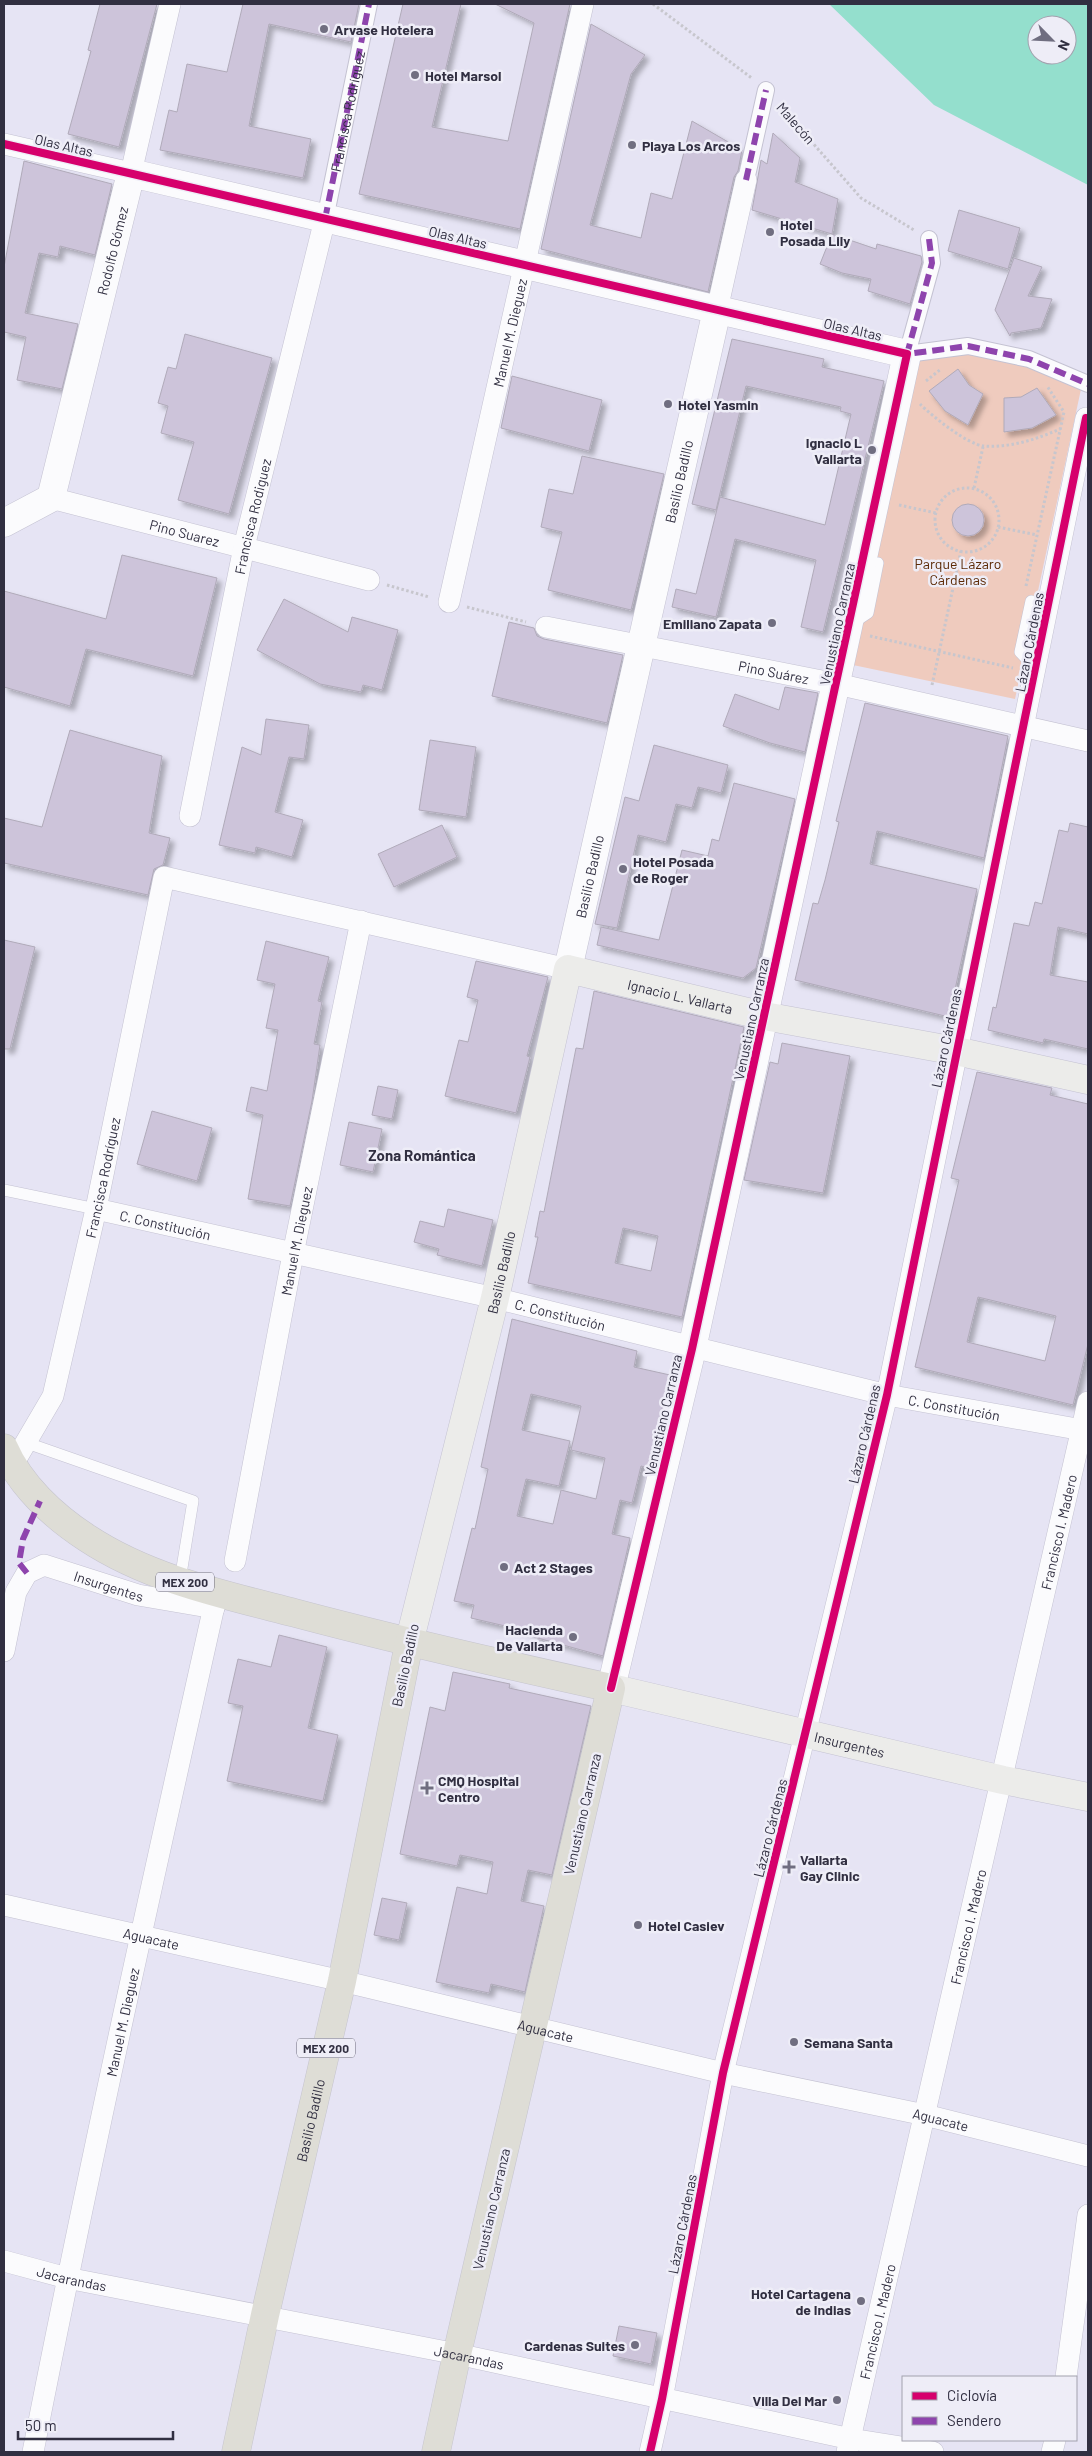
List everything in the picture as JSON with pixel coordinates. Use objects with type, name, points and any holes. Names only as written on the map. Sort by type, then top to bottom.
[{"type":"main road","name":"Ignacio L. Vallarta","points":[[568,969],[764,1016],[956,1051],[1088,1080]]},
{"type":"main road","name":"Basilio Badillo","points":[[236,2452],[265,2315],[342,1981],[408,1643],[494,1298],[568,969]]},
{"type":"main road","name":"MEX 200","points":[[14,1452],[38,1499],[87,1538],[142,1567],[180,1580],[216,1601],[611,1688]]},
{"type":"main road","name":"Insurgentes","points":[[611,1688],[1003,1780],[1088,1796]]},
{"type":"main road","name":"Venustiano Carranza","points":[[436,2452],[611,1688]]},
{"type":"street","name":"Rodolfo Gómez","points":[[51,498],[131,173],[170,4]]},
{"type":"street","name":"Francisca Rodríguez","points":[[325,219],[369,4]]},
{"type":"street","name":"Manuel M. Dieguez","points":[[449,602],[583,4]]},
{"type":"street","name":"Basilio Badillo","points":[[568,969],[766,90]]},
{"type":"street","name":"Olas Altas","points":[[4,144],[907,354]]},
{"type":"street","name":"Francisca Rodiguez","points":[[190,816],[244,547],[325,219]]},
{"type":"street","name":"Venustiano Carranza","points":[[611,1688],[692,1349],[907,354],[932,263],[930,239]]},
{"type":"street","points":[[907,354],[968,346],[1029,359],[1088,384]]},
{"type":"street","name":"Lázaro Cárdenas","points":[[650,2452],[662,2400],[723,2073],[807,1733],[887,1395],[956,1051],[1025,726],[1086,418]]},
{"type":"street","points":[[4,523],[51,498]]},
{"type":"street","name":"Pino Suarez","points":[[51,498],[369,580]]},
{"type":"street","name":"Pino Suárez","points":[[546,627],[837,684],[1088,741]]},
{"type":"street","name":"Francisca Rodríguez","points":[[14,1452],[53,1396],[96,1208],[164,877]]},
{"type":"street","name":"Ignacio L. Vallarta","points":[[164,877],[568,969]]},
{"type":"street","name":"Manuel M. Dieguez","points":[[236,1561],[293,1254],[361,921]]},
{"type":"street","name":"C. Constitución","points":[[96,1208],[494,1298],[692,1349],[887,1395],[1085,1431]]},
{"type":"street","name":"Francisco I. Madero","points":[[849,2446],[1085,1431],[1088,1402]]},
{"type":"street","name":"Insurgentes","points":[[4,1651],[16,1592],[27,1573],[44,1565],[138,1595],[216,1601]]},
{"type":"street","name":"Manuel M. Dieguez","points":[[33,2452],[67,2278],[140,1936],[216,1601]]},
{"type":"street","name":"Aguacate","points":[[4,1905],[342,1981],[723,2073],[925,2115],[1088,2156]]},
{"type":"street","points":[[1066,2376],[1088,2215]]},
{"type":"street","name":"Jacarandas","points":[[4,2261],[67,2278],[265,2315],[457,2354],[662,2400],[849,2446],[933,2452]]},
{"type":"lane","points":[[849,628],[868,613],[878,563]]},
{"type":"lane","points":[[1028,596],[1020,652],[1036,671]]},
{"type":"lane","name":"C. Constitución","points":[[4,1190],[96,1208]]},
{"type":"lane","points":[[14,1452],[192,1501],[180,1580]]},
{"type":"path","points":[[1028,596],[1037,535],[1064,412],[1029,359]]},
{"type":"path","points":[[901,386],[939,422],[983,446],[1032,441],[1086,418]]},
{"type":"path","points":[[974,488],[983,446]]},
{"type":"path","points":[[974,488],[984,492],[997,507],[998,527],[986,546],[976,551],[961,551],[946,544],[938,535],[935,524],[936,513],[939,504],[954,490],[974,488]]},
{"type":"path","points":[[896,504],[936,513]]},
{"type":"path","points":[[998,527],[1037,535]]},
{"type":"path","points":[[928,705],[961,551]]},
{"type":"path","points":[[849,628],[940,652],[1036,671]]},
{"type":"path","points":[[1009,667],[1011,657]]},
{"type":"green space","name":"Parque Lázaro Cárdenas","points":[[919,354],[977,354],[1022,364],[1081,389],[1015,699],[853,665]]},
{"type":"shaded area","points":[[829,4],[1088,4],[1088,185],[934,105]]},
{"type":"building","points":[[100,4],[157,4],[119,147],[68,134],[91,51],[88,50]]},
{"type":"building","points":[[243,4],[359,4],[351,42],[269,24],[249,126],[311,139],[303,178],[160,150],[169,110],[177,112],[187,64],[227,72]]},
{"type":"building","name":"Hotel Marsol","points":[[403,4],[461,4],[432,127],[508,141],[534,23],[495,4],[570,4],[520,229],[359,194]]},
{"type":"building","points":[[591,24],[645,55],[631,74],[590,225],[641,238],[651,193],[672,199],[692,121],[742,150],[708,292],[541,249]]},
{"type":"building","points":[[773,133],[800,158],[795,182],[838,199],[832,234],[752,210],[761,160],[767,164]]},
{"type":"building","points":[[24,161],[112,184],[95,255],[60,246],[58,257],[39,253],[25,313],[78,324],[62,389],[17,380],[26,337],[4,332],[4,267]]},
{"type":"building","points":[[959,210],[1020,228],[1008,269],[948,251]]},
{"type":"building","points":[[832,234],[876,249],[877,244],[921,256],[922,262],[910,304],[868,291],[871,279],[842,273],[820,264]]},
{"type":"building","points":[[1014,258],[1042,267],[1028,296],[1052,299],[1041,328],[1011,333],[1010,336],[995,310]]},
{"type":"building","points":[[185,334],[272,358],[229,514],[178,500],[194,442],[161,433],[168,406],[158,403],[168,367],[176,369]]},
{"type":"building","points":[[732,339],[824,359],[822,367],[884,381],[823,632],[801,627],[816,560],[735,539],[716,617],[672,607],[676,589],[696,594],[720,497],[825,525],[851,414],[840,411],[841,407],[746,386],[716,510],[692,504]]},
{"type":"building","points":[[958,369],[969,385],[983,394],[968,425],[945,411],[929,391]]},
{"type":"building","points":[[512,376],[602,400],[589,451],[501,428]]},
{"type":"building","points":[[1037,388],[1056,415],[1032,428],[1004,432],[1004,398],[1021,397]]},
{"type":"building","points":[[582,456],[664,474],[631,610],[548,590],[562,532],[541,527],[549,489],[573,494]]},
{"type":"building","points":[[968,504],[980,508],[984,520],[980,532],[968,536],[956,532],[952,520],[956,508]]},
{"type":"building","points":[[122,555],[217,578],[193,676],[86,649],[70,706],[4,687],[4,591],[106,619]]},
{"type":"building","points":[[284,599],[348,632],[352,617],[398,630],[382,690],[363,685],[361,692],[320,684],[257,650]]},
{"type":"building","points":[[509,622],[534,628],[537,636],[544,639],[623,655],[607,723],[492,696]]},
{"type":"building","points":[[785,687],[818,693],[805,752],[770,743],[723,726],[735,694],[779,710]]},
{"type":"building","points":[[865,703],[1008,736],[984,858],[877,831],[870,864],[977,889],[949,1017],[795,980],[813,903],[818,904],[825,880],[839,822],[836,821]]},
{"type":"building","points":[[266,719],[309,725],[304,759],[289,757],[275,812],[303,820],[292,857],[256,847],[255,853],[219,845],[242,747],[261,755]]},
{"type":"building","points":[[70,730],[162,756],[149,833],[170,838],[163,865],[154,869],[148,895],[4,863],[4,818],[42,827]]},
{"type":"building","points":[[430,740],[476,747],[466,817],[419,810]]},
{"type":"building","points":[[654,745],[728,765],[721,793],[698,787],[692,808],[676,804],[666,842],[638,835],[617,928],[595,924],[625,797],[639,801]]},
{"type":"building","points":[[734,783],[795,799],[756,968],[743,978],[597,945],[601,927],[659,940],[682,850],[708,856],[712,839],[719,841]]},
{"type":"building","points":[[1070,823],[1088,827],[1088,934],[1058,927],[1050,975],[1088,982],[1088,1049],[1044,1039],[1043,1043],[988,1030],[993,1007],[996,1008],[1014,923],[1029,926],[1035,902],[1042,904],[1059,830],[1068,832]]},
{"type":"building","points":[[442,825],[457,857],[394,887],[378,854]]},
{"type":"building","points":[[4,940],[35,947],[10,1049],[4,1049]]},
{"type":"building","points":[[266,941],[329,957],[318,1001],[322,1002],[314,1044],[320,1045],[312,1101],[290,1206],[248,1199],[263,1115],[246,1111],[251,1087],[267,1091],[278,1030],[266,1028],[275,984],[257,980]]},
{"type":"building","points":[[476,961],[548,977],[527,1056],[530,1057],[516,1113],[445,1096],[459,1040],[468,1042],[478,1000],[467,997]]},
{"type":"building","points":[[594,991],[744,1027],[682,1317],[528,1283],[538,1237],[535,1237],[540,1211],[544,1212],[576,1048],[583,1049]],"holes":[[[623,1228],[658,1236],[651,1271],[615,1263]]]},
{"type":"building","points":[[782,1043],[850,1056],[823,1193],[744,1180],[770,1062],[778,1064]]},
{"type":"building","points":[[977,1072],[1052,1088],[1050,1095],[1088,1104],[1088,1344],[1073,1405],[915,1367],[959,1180],[951,1178]],"holes":[[[978,1297],[1056,1316],[1045,1361],[967,1342]]]},
{"type":"building","points":[[378,1086],[398,1090],[392,1119],[372,1115]]},
{"type":"building","points":[[152,1111],[212,1128],[197,1181],[137,1164]]},
{"type":"building","points":[[349,1122],[382,1129],[373,1172],[340,1165]]},
{"type":"building","points":[[448,1209],[493,1220],[482,1266],[437,1255],[439,1249],[414,1242],[420,1221],[444,1227]]},
{"type":"building","points":[[512,1319],[637,1351],[634,1367],[670,1375],[648,1468],[641,1466],[632,1503],[620,1500],[612,1534],[630,1538],[603,1656],[534,1637],[535,1633],[471,1618],[474,1605],[454,1601],[472,1528],[475,1529],[488,1469],[481,1467]],"holes":[[[531,1394],[581,1406],[571,1450],[605,1458],[596,1499],[561,1490],[553,1524],[517,1516],[526,1479],[559,1486],[570,1441],[522,1430]]]},
{"type":"building","points":[[279,1635],[327,1647],[308,1728],[338,1735],[323,1801],[227,1781],[243,1706],[228,1703],[238,1659],[271,1667]]},
{"type":"building","points":[[453,1672],[510,1684],[509,1688],[591,1706],[552,1875],[528,1870],[521,1901],[544,1906],[525,1992],[491,1984],[489,1993],[436,1982],[457,1887],[487,1894],[493,1862],[460,1855],[457,1866],[400,1854],[430,1707],[445,1711]]},
{"type":"building","points":[[382,1898],[407,1903],[399,1940],[374,1935]]},
{"type":"building","name":"Cardenas Suites","points":[[619,2326],[657,2333],[651,2364],[613,2356]]},
{"type":"marked path","points":[[325,219],[369,4]]},
{"type":"marked path","points":[[746,180],[766,90]]},
{"type":"marked path","points":[[929,239],[932,263],[907,354],[968,346],[1029,359],[1088,384]]},
{"type":"marked path","points":[[27,1573],[19,1563],[23,1539],[40,1501]]},
{"type":"cycle path","points":[[4,144],[907,354],[692,1349],[611,1688]]},
{"type":"cycle path","points":[[650,2452],[662,2399],[723,2073],[887,1395],[1086,418]]},
{"type":"place","name":"Arvase Hotelera","points":[[324,29]]},
{"type":"place","name":"Hotel Marsol","points":[[415,75]]},
{"type":"place","name":"Playa Los Arcos","points":[[632,145]]},
{"type":"place","name":"Hotel Posada Lily","points":[[770,232]]},
{"type":"place","name":"Hotel Yasmin","points":[[668,404]]},
{"type":"place","name":"Ignacio L Vallarta","points":[[872,450]]},
{"type":"place","name":"Emiliano Zapata","points":[[772,623]]},
{"type":"place","name":"Hotel Posada de Roger","points":[[623,869]]},
{"type":"place","name":"Act 2 Stages","points":[[504,1567]]},
{"type":"place","name":"Hacienda De Vallarta","points":[[573,1637]]},
{"type":"place","name":"CMQ Hospital Centro","points":[[427,1788]]},
{"type":"place","name":"Vallarta Gay Clinic","points":[[789,1867]]},
{"type":"place","name":"Hotel Casiev","points":[[638,1925]]},
{"type":"place","name":"Semana Santa","points":[[794,2042]]},
{"type":"place","name":"Hotel Cartagena de Indias","points":[[861,2301]]},
{"type":"place","name":"Cardenas Suites","points":[[635,2345]]},
{"type":"place","name":"Villa Del Mar","points":[[837,2400]]},
{"type":"district","name":"Zona Romántica","points":[[422,1155]]}]
